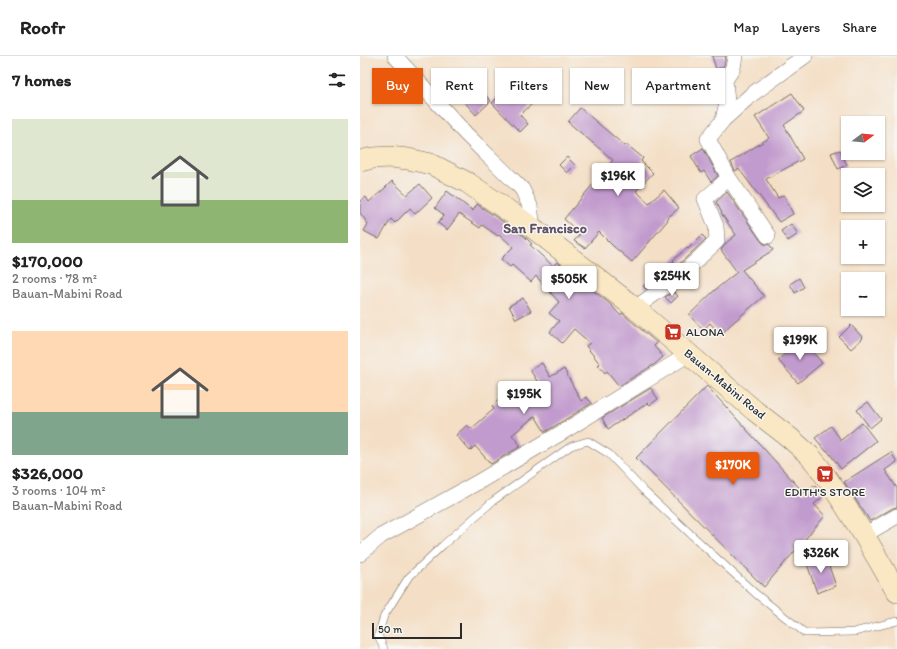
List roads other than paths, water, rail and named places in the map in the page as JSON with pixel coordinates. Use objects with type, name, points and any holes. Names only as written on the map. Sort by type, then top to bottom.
[{"type":"main road","name":"Bauan-Mabini Road","points":[[360,162],[373,158],[389,157],[408,159],[431,164],[468,183],[533,228],[635,308],[755,411],[809,455],[839,496],[864,535],[897,592]]},
{"type":"street","points":[[395,56],[466,134],[522,189],[530,206],[533,228]]},
{"type":"street","points":[[723,120],[726,102],[725,80],[733,68],[735,56]]},
{"type":"street","points":[[768,236],[729,178],[708,139],[723,120],[751,95],[805,56]]},
{"type":"street","points":[[635,308],[680,276],[718,241],[716,226],[705,199],[729,178]]},
{"type":"street","points":[[360,554],[382,536],[480,481],[561,433],[689,354]]},
{"type":"street","points":[[864,535],[897,516]]},
{"type":"lane","points":[[384,649],[378,635],[384,616],[408,578],[493,502],[571,446],[588,441],[609,454],[643,490],[756,594],[805,633],[854,632],[897,621]]},
{"type":"place","name":"ALONA","points":[[673,332]]},
{"type":"place","name":"EDITH'S STORE","points":[[825,474]]},
{"type":"district","name":"San Francisco","points":[[545,228]]}]
